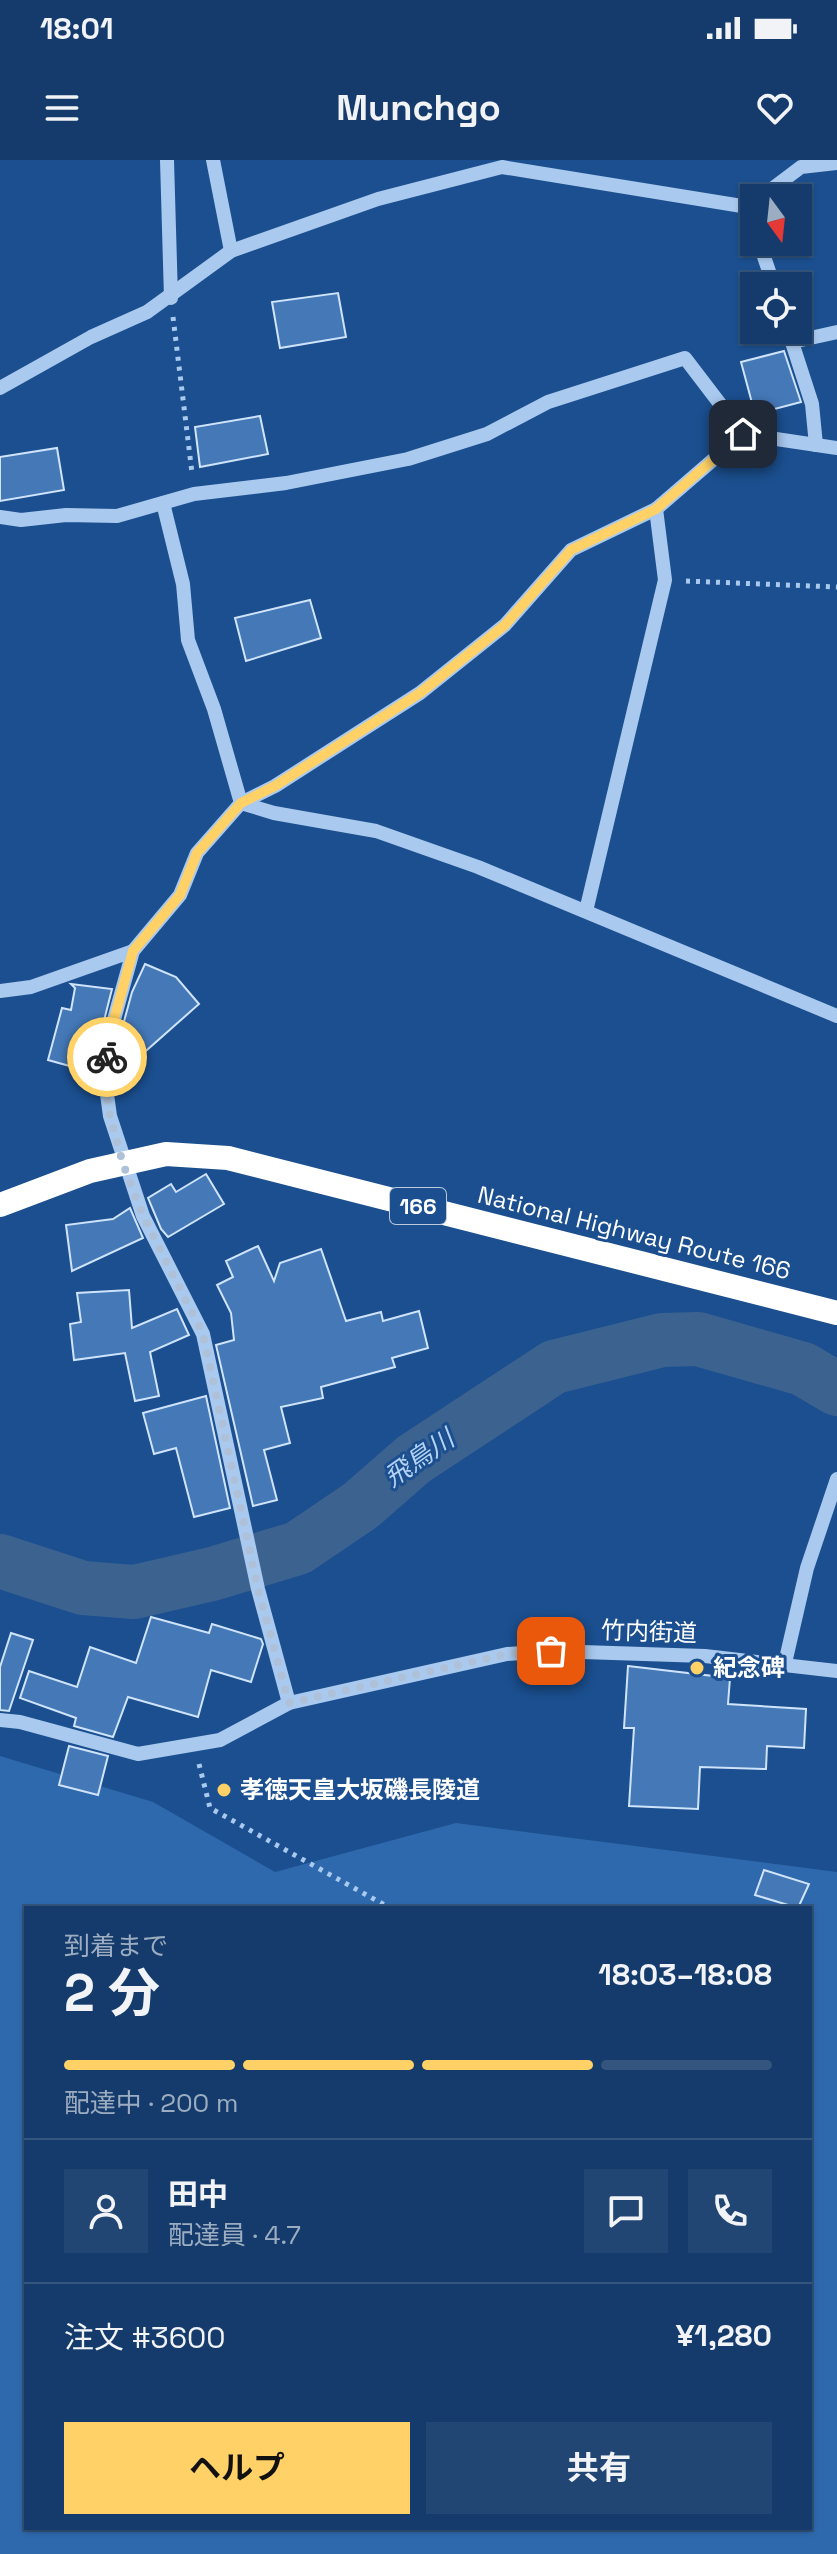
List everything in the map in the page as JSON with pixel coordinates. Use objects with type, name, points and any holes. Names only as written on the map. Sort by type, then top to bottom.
[{"type":"highway","name":"National Highway Route 166","points":[[0,1205],[90,1171],[166,1154],[228,1158],[837,1313]]},
{"type":"street","points":[[167,160],[171,298]]},
{"type":"street","points":[[213,160],[231,251]]},
{"type":"street","points":[[0,388],[171,298],[231,251],[378,199],[502,163],[740,201]]},
{"type":"street","points":[[779,184],[801,167],[837,163]]},
{"type":"street","points":[[812,334],[837,332]]},
{"type":"street","points":[[793,344],[812,404],[816,445]]},
{"type":"street","points":[[0,517],[21,520],[66,515],[117,516],[194,494],[286,483],[408,459],[487,434],[548,402],[685,358],[743,434],[837,448]]},
{"type":"street","points":[[289,1703],[258,1589],[203,1334],[143,1216],[123,1164],[106,1087],[108,1041],[133,951],[180,895],[197,853],[241,803],[275,786],[420,693],[505,625],[571,550],[656,509],[743,434]]},
{"type":"street","points":[[163,503],[183,584],[188,640],[214,709],[241,803]]},
{"type":"street","points":[[586,911],[651,649],[665,580],[656,509]]},
{"type":"street","points":[[241,803],[274,813],[376,831],[586,911],[837,1016]]},
{"type":"street","points":[[0,991],[31,987],[133,951]]},
{"type":"street","points":[[785,1663],[807,1568],[837,1479]]},
{"type":"street","name":"竹内街道","points":[[0,1720],[138,1754],[194,1747],[220,1740],[289,1703],[507,1654],[551,1651],[644,1654],[785,1663],[837,1671]]},
{"type":"path","points":[[171,298],[194,494]]},
{"type":"path","points":[[665,580],[837,587]]},
{"type":"path","points":[[194,1747],[210,1808],[386,1906]]},
{"type":"shaded area","points":[[0,1756],[153,1802],[275,1872],[456,1823],[837,1872],[837,2554],[0,2554]]},
{"type":"building","points":[[338,293],[346,337],[280,348],[272,302]]},
{"type":"building","points":[[784,351],[801,402],[755,414],[741,362]]},
{"type":"building","points":[[260,416],[268,454],[200,467],[195,427]]},
{"type":"building","points":[[57,448],[64,490],[0,501],[0,457]]},
{"type":"building","points":[[310,600],[321,638],[246,661],[235,618]]},
{"type":"building","points":[[145,964],[176,977],[199,1004],[139,1057],[120,1036],[132,992]]},
{"type":"building","points":[[71,984],[112,989],[91,1072],[48,1060],[62,1008],[71,1010],[75,988]]},
{"type":"building","points":[[206,1174],[224,1204],[168,1237],[161,1229],[148,1198],[171,1184],[176,1192]]},
{"type":"building","points":[[130,1208],[143,1238],[72,1271],[66,1225],[113,1219]]},
{"type":"building","points":[[258,1246],[274,1281],[280,1263],[321,1249],[346,1321],[381,1312],[383,1321],[419,1311],[428,1348],[392,1358],[395,1367],[321,1387],[323,1398],[281,1407],[290,1443],[264,1450],[277,1500],[253,1506],[216,1345],[234,1340],[231,1313],[217,1285],[233,1277],[226,1261]]},
{"type":"building","points":[[129,1290],[132,1328],[177,1309],[189,1335],[150,1352],[159,1396],[135,1401],[125,1353],[74,1360],[70,1324],[81,1322],[77,1293]]},
{"type":"building","points":[[206,1396],[230,1508],[194,1517],[176,1448],[154,1454],[143,1413]]},
{"type":"building","points":[[151,1617],[209,1633],[212,1624],[261,1639],[263,1644],[251,1682],[211,1670],[198,1717],[128,1697],[113,1737],[74,1726],[76,1718],[20,1698],[29,1671],[77,1687],[90,1647],[136,1663]]},
{"type":"building","points":[[11,1633],[33,1640],[9,1711],[0,1710],[0,1667]]},
{"type":"building","points":[[628,1666],[730,1678],[728,1704],[806,1709],[804,1748],[767,1746],[766,1769],[700,1767],[698,1809],[629,1806],[634,1728],[624,1728]]},
{"type":"building","points":[[69,1746],[108,1756],[98,1795],[59,1785]]},
{"type":"building","points":[[764,1870],[809,1884],[799,1906],[755,1895]]},
{"type":"waterway","name":"飛鳥川","points":[[0,1561],[83,1588],[134,1592],[212,1574],[298,1548],[360,1506],[414,1459],[554,1367],[662,1340],[698,1339],[803,1369],[837,1389]]},
{"type":"way so far","points":[[107,1057],[106,1087],[110,1116],[123,1164],[143,1216],[203,1334],[258,1589],[289,1703],[507,1654],[551,1651]]},
{"type":"place","name":"紀念碑","points":[[697,1668]]},
{"type":"place","name":"孝徳天皇大坂磯長陵道","points":[[224,1790]]},
{"type":"route","points":[[107,1057],[108,1041],[133,951],[180,895],[197,853],[241,803],[275,786],[420,693],[505,625],[571,550],[656,509],[743,434]]}]
